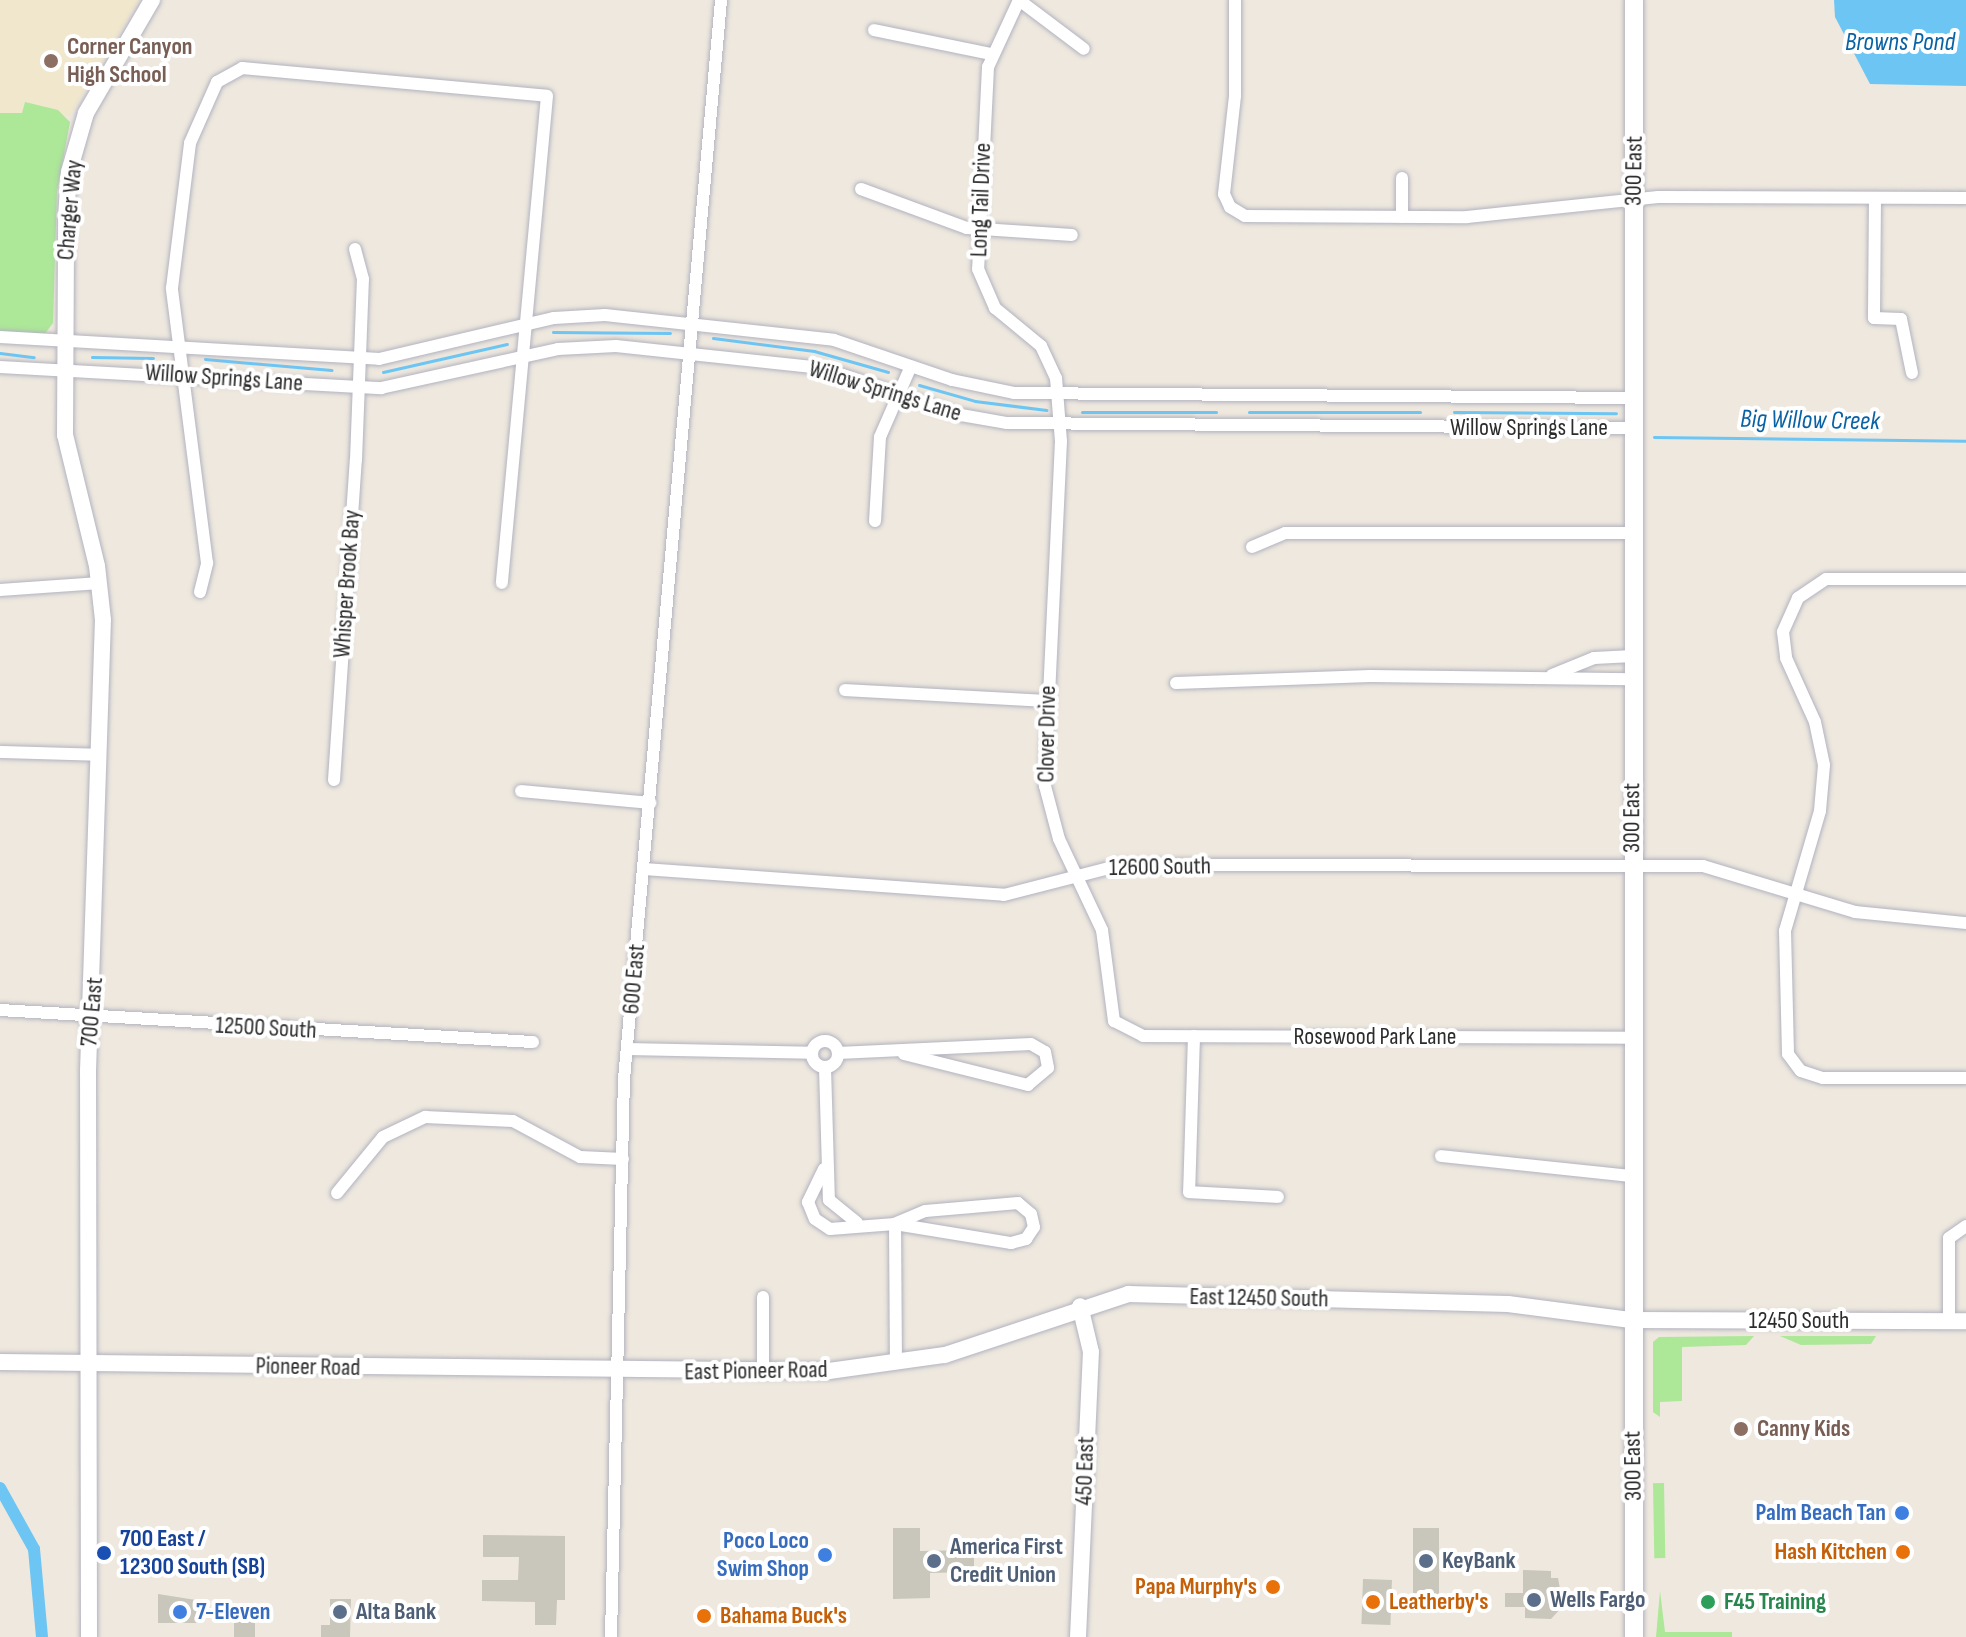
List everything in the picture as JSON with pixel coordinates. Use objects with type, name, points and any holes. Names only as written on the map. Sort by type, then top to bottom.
[{"type":"main road","name":"300 East","points":[[1634,0],[1631,1320],[1634,1637]]},
{"type":"street","name":"Charger Way","points":[[63,392],[66,203],[77,141],[96,94],[152,0]]},
{"type":"street","name":"600 East","points":[[611,1637],[615,1371],[627,1049],[721,0]]},
{"type":"street","points":[[1019,0],[1084,49]]},
{"type":"street","name":"Long Tail Drive","points":[[1019,0],[991,54],[978,229],[978,269],[987,296],[1048,356],[1059,396],[1060,426]]},
{"type":"street","points":[[1235,0],[1227,204],[1251,217],[1479,216],[1633,199],[1966,198]]},
{"type":"street","points":[[874,30],[991,54]]},
{"type":"street","points":[[200,592],[207,563],[174,342],[172,288],[186,156],[217,82],[242,68],[547,96],[502,583]]},
{"type":"street","points":[[1402,178],[1402,217]]},
{"type":"street","points":[[861,189],[978,229],[1072,235]]},
{"type":"street","points":[[1875,198],[1874,318],[1901,319],[1912,373]]},
{"type":"street","name":"Whisper Brook Bay","points":[[334,780],[356,357],[363,279],[355,249]]},
{"type":"street","name":"Willow Springs Lane","points":[[0,337],[174,342],[356,357],[405,356],[527,324],[605,315],[834,340],[969,385],[1059,396],[1632,398]]},
{"type":"street","name":"Willow Springs Lane","points":[[0,367],[63,372],[180,373],[356,387],[416,385],[524,356],[600,345],[822,368],[961,415],[1060,426],[1633,428]]},
{"type":"street","points":[[875,521],[879,444],[911,366]]},
{"type":"street","name":"700 East","points":[[63,392],[68,457],[100,583],[99,755],[90,1019],[89,1637]]},
{"type":"street","name":"Clover Drive","points":[[1060,426],[1046,701],[1046,794],[1102,930],[1109,1006],[1120,1028]]},
{"type":"street","points":[[1252,547],[1285,533],[1634,533]]},
{"type":"street","points":[[1966,579],[1835,577],[1808,589],[1791,608],[1783,645],[1815,722],[1824,765],[1820,811],[1796,892],[1785,955],[1785,1040],[1795,1067],[1823,1078],[1966,1078]]},
{"type":"street","points":[[0,590],[100,583]]},
{"type":"street","points":[[1549,676],[1594,658],[1633,656]]},
{"type":"street","points":[[1176,683],[1549,676],[1633,679]]},
{"type":"street","points":[[845,690],[1046,701]]},
{"type":"street","points":[[0,752],[99,755]]},
{"type":"street","points":[[521,791],[650,803]]},
{"type":"street","name":"12600 South","points":[[644,869],[990,895],[1031,891],[1121,865],[1715,866],[1883,918],[1966,923]]},
{"type":"street","name":"12500 South","points":[[0,1010],[90,1019],[533,1042]]},
{"type":"street","name":"Rosewood Park Lane","points":[[1120,1028],[1135,1035],[1632,1038]]},
{"type":"street","points":[[1194,1036],[1189,1192],[1278,1197]]},
{"type":"street","points":[[627,1049],[811,1053],[825,1041],[838,1053],[904,1054],[1031,1044],[1049,1063],[1043,1078],[1028,1085],[904,1054]]},
{"type":"street","points":[[811,1053],[825,1068]]},
{"type":"street","points":[[838,1053],[825,1068],[824,1169],[831,1204],[857,1223]]},
{"type":"street","points":[[337,1193],[383,1137],[425,1117],[513,1121],[580,1157],[623,1159]]},
{"type":"street","points":[[1441,1156],[1632,1176]]},
{"type":"street","points":[[824,1169],[808,1195],[811,1214],[830,1229],[857,1223],[895,1224],[1011,1243],[1026,1239],[1034,1227],[1031,1214],[1018,1203],[925,1211],[895,1224]]},
{"type":"street","points":[[895,1224],[896,1362]]},
{"type":"street","points":[[1949,1321],[1949,1238],[1966,1226]]},
{"type":"street","name":"East 12450 South","points":[[896,1362],[945,1355],[1080,1306],[1128,1294],[1508,1304],[1631,1320]]},
{"type":"street","points":[[763,1297],[763,1373]]},
{"type":"street","name":"450 East","points":[[1078,1637],[1091,1352],[1080,1306]]},
{"type":"street","name":"12450 South","points":[[1631,1320],[1966,1321]]},
{"type":"street","name":"Pioneer Road","points":[[0,1362],[615,1371]]},
{"type":"street","name":"East Pioneer Road","points":[[615,1371],[763,1373],[896,1362]]},
{"type":"shaded area","name":"Corner Canyon High School","points":[[0,0],[139,0],[69,117],[25,102],[22,113],[0,113]]},
{"type":"green space","points":[[25,102],[58,110],[70,122],[57,192],[53,323],[44,335],[0,332],[0,113],[22,113]]},
{"type":"green space","points":[[1754,1336],[1746,1345],[1682,1347],[1682,1401],[1660,1402],[1660,1417],[1653,1412],[1653,1342],[1659,1337]]},
{"type":"green space","points":[[1780,1336],[1876,1336],[1871,1344],[1801,1345]]},
{"type":"green space","points":[[1653,1483],[1664,1483],[1665,1558],[1654,1558]]},
{"type":"green space","points":[[1660,1591],[1665,1632],[1732,1632],[1732,1637],[1656,1637]]},
{"type":"water","name":"Browns Pond","points":[[1834,0],[1966,0],[1966,86],[1870,84],[1835,17]]},
{"type":"building","name":"America First Credit Union","points":[[893,1528],[920,1528],[920,1551],[974,1550],[974,1572],[930,1573],[930,1598],[893,1599]]},
{"type":"building","name":"KeyBank","points":[[1413,1528],[1439,1528],[1439,1595],[1413,1595]]},
{"type":"building","points":[[483,1535],[565,1536],[565,1600],[557,1600],[556,1625],[535,1625],[535,1602],[482,1601],[482,1580],[518,1580],[519,1557],[483,1557]]},
{"type":"building","name":"Wells Fargo","points":[[1523,1570],[1551,1571],[1551,1578],[1558,1578],[1563,1606],[1551,1619],[1525,1618],[1525,1607],[1505,1607],[1505,1593],[1523,1593]]},
{"type":"building","name":"Leatherby's","points":[[1363,1579],[1392,1580],[1390,1625],[1361,1624]]},
{"type":"building","name":"7-Eleven","points":[[158,1594],[202,1601],[202,1623],[158,1623]]},
{"type":"building","name":"Alta Bank","points":[[330,1599],[351,1599],[350,1637],[321,1637],[321,1625],[330,1625]]},
{"type":"building","points":[[234,1614],[255,1614],[255,1637],[234,1637]]},
{"type":"waterway","name":"Big Willow Creek","points":[[553,332],[670,333]]},
{"type":"waterway","name":"Big Willow Creek","points":[[713,338],[814,351],[888,372]]},
{"type":"waterway","name":"Big Willow Creek","points":[[383,372],[507,344]]},
{"type":"waterway","name":"Big Willow Creek","points":[[0,353],[34,357]]},
{"type":"waterway","name":"Big Willow Creek","points":[[92,357],[153,358]]},
{"type":"waterway","name":"Big Willow Creek","points":[[205,359],[332,370]]},
{"type":"waterway","name":"Big Willow Creek","points":[[919,385],[975,401],[1046,410]]},
{"type":"waterway","name":"Big Willow Creek","points":[[1082,412],[1216,412]]},
{"type":"waterway","name":"Big Willow Creek","points":[[1249,412],[1420,412]]},
{"type":"waterway","name":"Big Willow Creek","points":[[1454,412],[1616,413]]},
{"type":"waterway","name":"Big Willow Creek","points":[[1654,437],[1966,441]]},
{"type":"waterway","points":[[0,1488],[34,1549],[42,1637]]},
{"type":"place","name":"Corner Canyon High School","points":[[51,61]]},
{"type":"place","name":"Canny Kids","points":[[1741,1429]]},
{"type":"place","name":"Palm Beach Tan","points":[[1902,1513]]},
{"type":"place","name":"Hash Kitchen","points":[[1903,1552]]},
{"type":"place","name":"700 East / 12300 South (SB)","points":[[104,1553]]},
{"type":"place","name":"Poco Loco Swim Shop","points":[[825,1555]]},
{"type":"place","name":"America First Credit Union","points":[[934,1561]]},
{"type":"place","name":"KeyBank","points":[[1426,1561]]},
{"type":"place","name":"Papa Murphy's","points":[[1273,1587]]},
{"type":"place","name":"Wells Fargo","points":[[1534,1600]]},
{"type":"place","name":"Leatherby's","points":[[1373,1602]]},
{"type":"place","name":"F45 Training","points":[[1708,1602]]},
{"type":"place","name":"7-Eleven","points":[[180,1612]]},
{"type":"place","name":"Alta Bank","points":[[340,1612]]},
{"type":"place","name":"Bahama Buck's","points":[[704,1616]]}]
